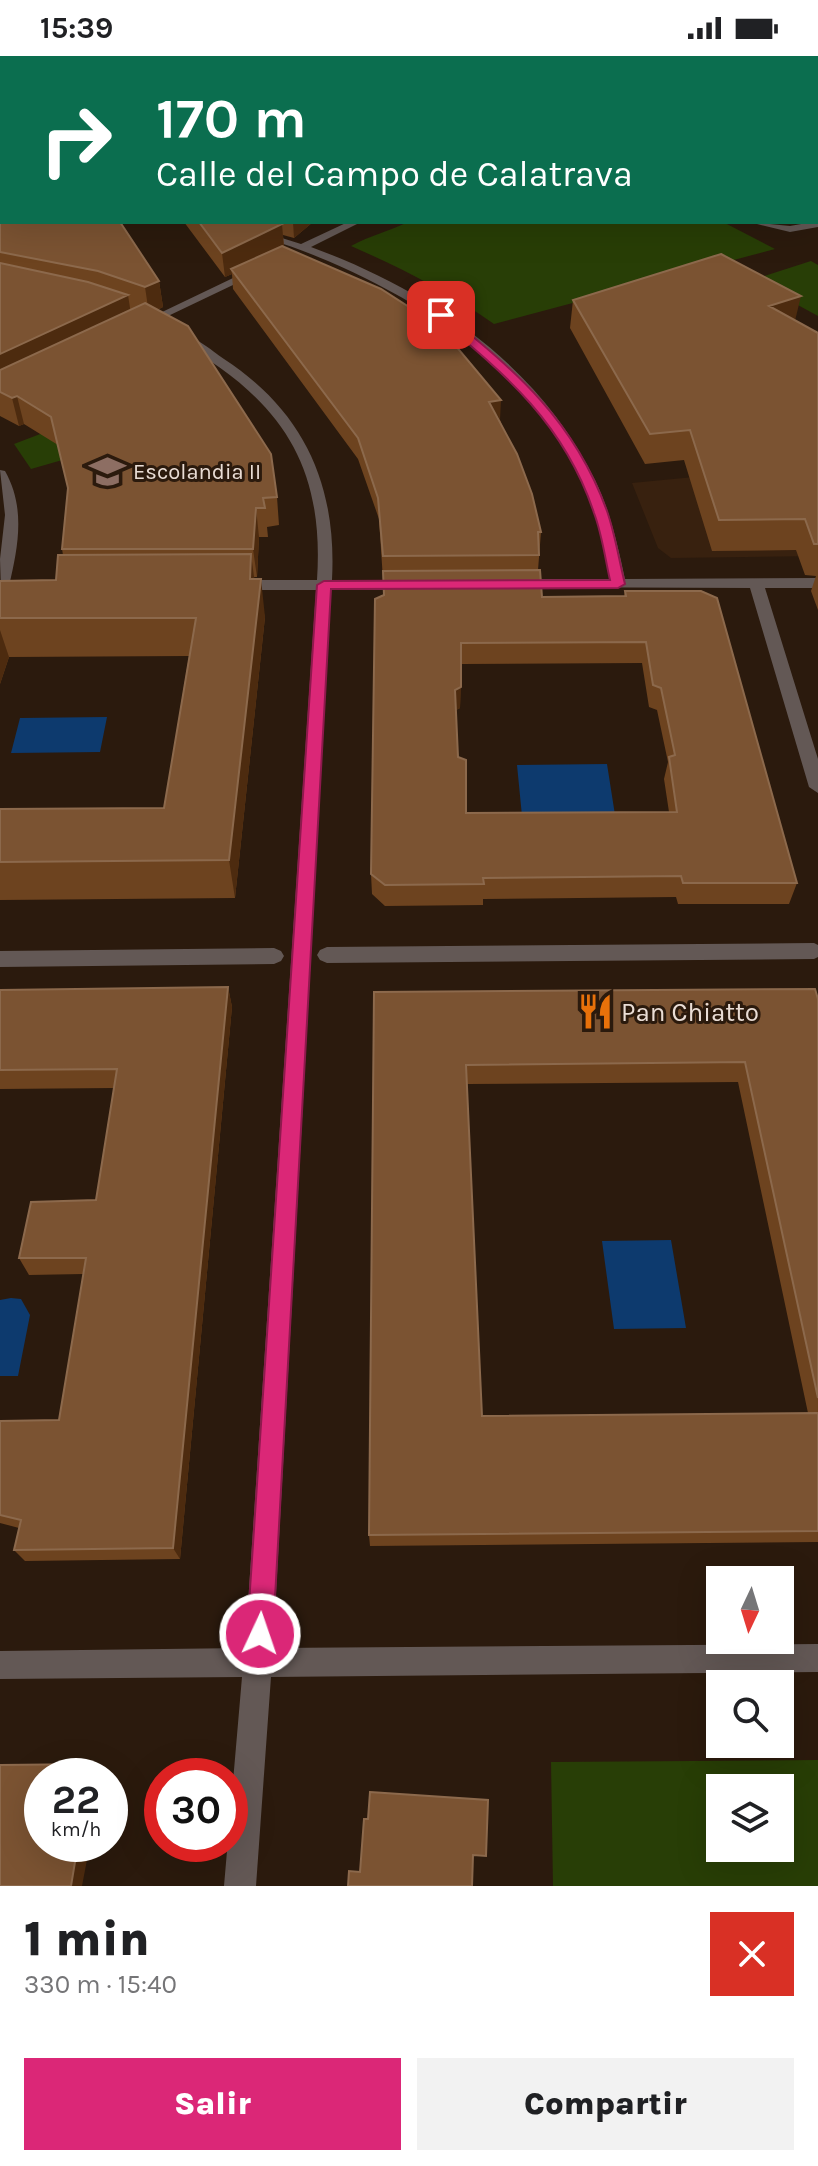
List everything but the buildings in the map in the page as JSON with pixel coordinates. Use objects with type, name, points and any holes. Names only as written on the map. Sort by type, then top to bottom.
[{"type":"street","points":[[227,224],[304,247],[392,287],[441,315],[486,350],[532,395],[564,437],[588,479],[602,515],[618,584]]},
{"type":"street","points":[[290,254],[352,224]]},
{"type":"street","points":[[764,224],[790,229],[818,224]]},
{"type":"street","points":[[122,334],[262,267]]},
{"type":"street","points":[[129,313],[200,347],[261,394],[286,424],[306,459],[320,495],[324,527],[324,585],[258,1664],[240,1886]]},
{"type":"street","points":[[0,474],[8,488],[14,517],[6,586]]},
{"type":"street","points":[[756,583],[818,787]]},
{"type":"street","points":[[504,584],[818,583]]},
{"type":"street","points":[[221,585],[430,584]]},
{"type":"street","points":[[327,955],[814,951]]},
{"type":"street","points":[[0,959],[274,956]]},
{"type":"street","points":[[0,1665],[818,1658]]},
{"type":"shaded area","points":[[818,465],[818,556],[671,558],[658,548],[632,483]]},
{"type":"green space","points":[[403,224],[727,224],[775,249],[494,324],[424,281],[351,246]]},
{"type":"green space","points":[[811,261],[818,265],[818,316],[752,280]]},
{"type":"green space","points":[[111,407],[139,438],[31,469],[14,444]]},
{"type":"green space","points":[[818,1760],[818,1886],[553,1886],[551,1762]]},
{"type":"water","points":[[107,717],[100,752],[11,753],[20,718]]},
{"type":"water","points":[[607,764],[615,815],[522,816],[517,765]]},
{"type":"water","points":[[671,1240],[686,1328],[614,1329],[602,1241]]},
{"type":"water","points":[[21,1299],[30,1315],[18,1376],[0,1376],[0,1300]]},
{"type":"place","name":"Escolandia II","points":[[107,472]]},
{"type":"place","name":"Pan Chiatto","points":[[595,1012]]},
{"type":"route","points":[[260,1634],[324,585],[618,584],[602,515],[588,479],[564,437],[549,415],[506,368],[441,315]]}]
